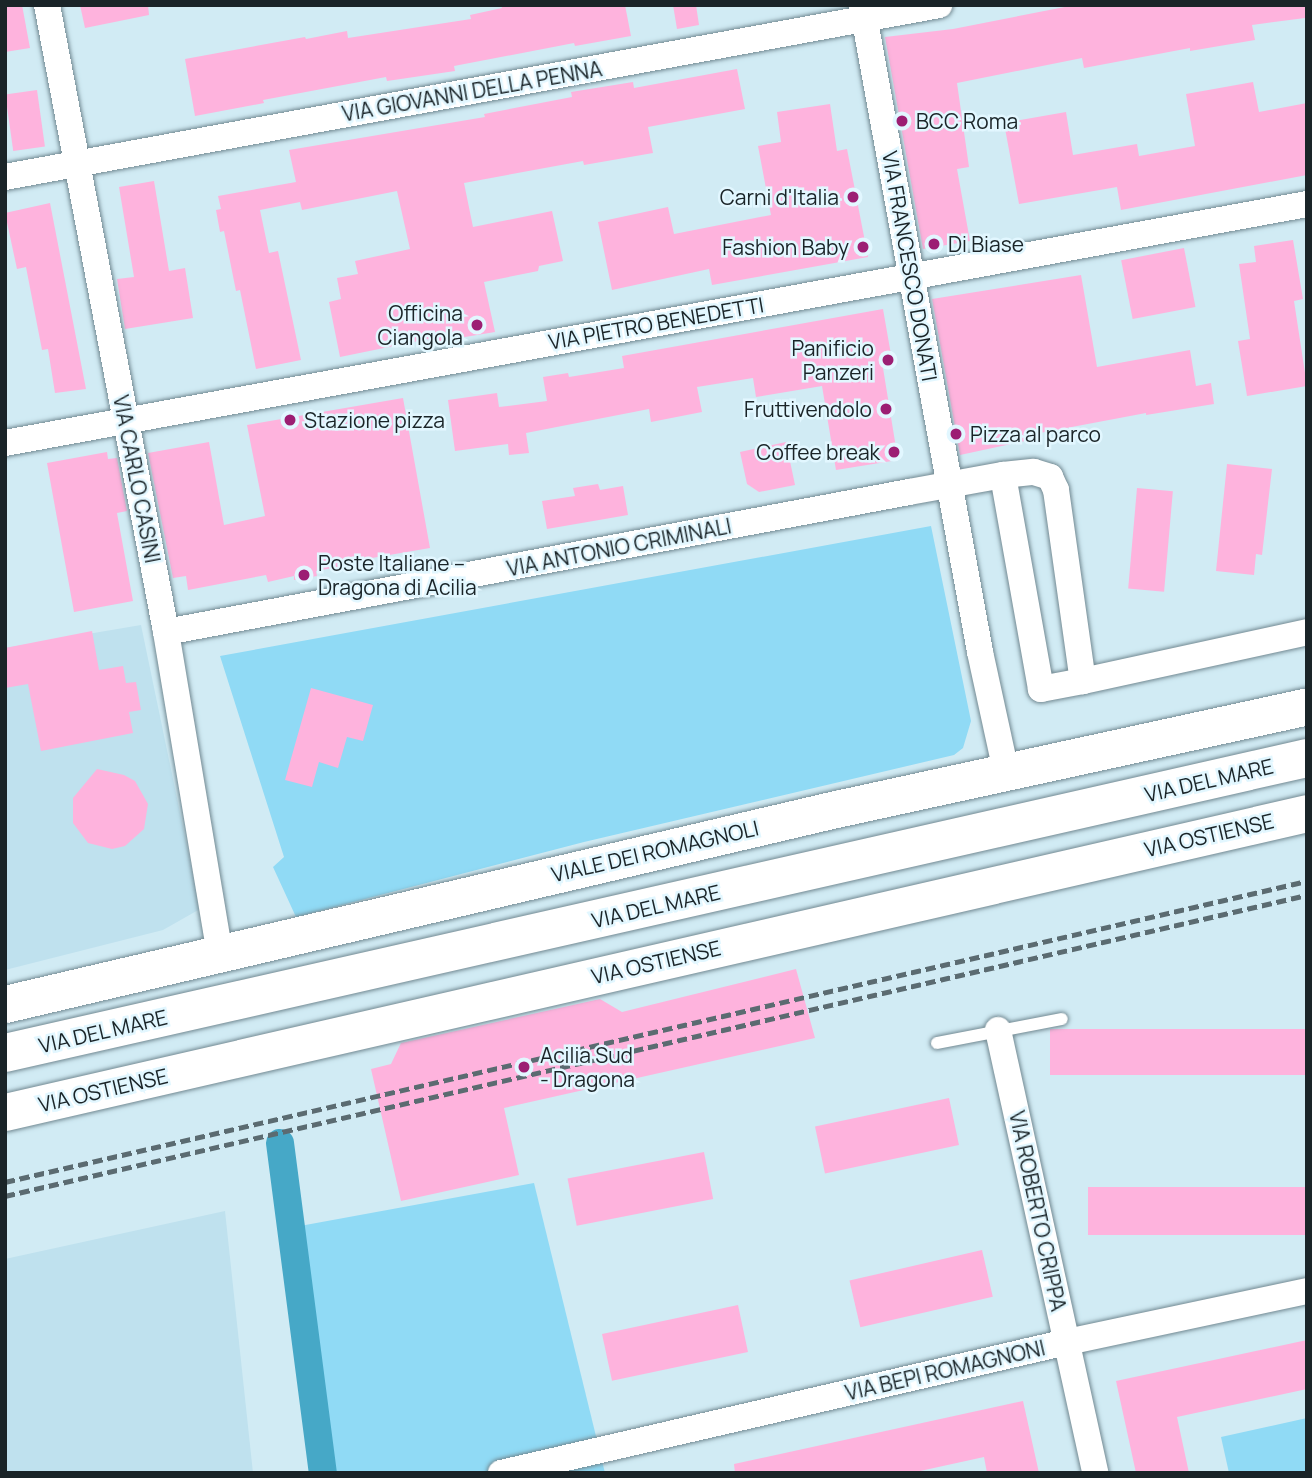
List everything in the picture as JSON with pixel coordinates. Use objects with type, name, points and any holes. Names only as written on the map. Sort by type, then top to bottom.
[{"type":"main road","name":"VIALE DEI ROMAGNOLI","points":[[5,1004],[1006,771],[1307,706]]},
{"type":"main road","name":"VIA DEL MARE","points":[[5,1053],[1307,758]]},
{"type":"main road","name":"VIA OSTIENSE","points":[[5,1112],[1307,813]]},
{"type":"street","name":"VIA CARLO CASINI","points":[[47,5],[166,632],[220,954]]},
{"type":"street","name":"VIA GIOVANNI DELLA PENNA","points":[[5,177],[863,12],[939,5]]},
{"type":"street","name":"VIA FRANCESCO DONATI","points":[[863,12],[949,485],[1006,771]]},
{"type":"street","name":"VIA PIETRO BENEDETTI","points":[[5,443],[1307,204]]},
{"type":"street","points":[[949,485],[1003,475],[1043,474],[1050,477],[1056,490],[1083,681]]},
{"type":"street","points":[[1003,475],[1041,689],[1307,632]]},
{"type":"street","name":"VIA ANTONIO CRIMINALI","points":[[166,632],[949,485]]},
{"type":"street","name":"VIA ROBERTO CRIPPA","points":[[998,1030],[1095,1473]]},
{"type":"street","name":"VIA BEPI ROMAGNONI","points":[[501,1473],[587,1463],[1067,1342],[1307,1291]]},
{"type":"lane","points":[[937,1043],[1062,1019]]},
{"type":"shaded area","points":[[931,526],[971,721],[963,748],[954,755],[584,842],[296,917],[273,867],[284,857],[220,656]]},
{"type":"shaded area","points":[[141,625],[200,909],[163,930],[5,970],[5,648]]},
{"type":"shaded area","points":[[534,1183],[605,1473],[315,1473],[289,1228]]},
{"type":"shaded area","points":[[225,1211],[253,1473],[5,1473],[5,1259]]},
{"type":"shaded area","points":[[1307,1418],[1307,1473],[1229,1473],[1221,1437]]},
{"type":"building","points":[[5,5],[22,5],[30,48],[5,52]]},
{"type":"building","points":[[80,5],[148,5],[149,15],[85,28]]},
{"type":"building","points":[[501,5],[625,5],[631,36],[575,46],[574,43],[454,66],[455,71],[387,81],[386,77],[195,116],[185,59],[347,31],[348,38],[471,19],[470,15],[502,8]]},
{"type":"building","points":[[673,5],[696,5],[699,25],[677,29]]},
{"type":"building","points":[[1075,5],[1305,5],[1305,18],[1252,25],[1255,40],[1190,51],[1190,48],[1084,68],[1082,58],[957,83],[969,167],[957,169],[970,241],[923,249],[885,37],[953,29]]},
{"type":"building","points":[[737,69],[745,109],[648,127],[653,153],[584,165],[583,161],[464,183],[473,227],[552,211],[563,261],[539,266],[538,271],[484,282],[495,332],[429,343],[428,339],[340,357],[329,302],[341,299],[337,278],[358,274],[355,261],[410,249],[397,191],[302,210],[300,202],[260,210],[269,253],[278,251],[301,360],[256,369],[240,290],[236,291],[224,231],[220,232],[216,210],[221,209],[218,196],[296,182],[289,150],[485,117],[484,114],[572,97],[571,92],[633,82],[634,88]]},
{"type":"building","points":[[1253,82],[1259,112],[1307,103],[1307,175],[1121,210],[1117,187],[1019,204],[1004,123],[1066,112],[1073,155],[1137,144],[1139,156],[1195,146],[1186,94]]},
{"type":"building","points":[[37,90],[45,146],[13,151],[5,94]]},
{"type":"building","points":[[830,104],[837,151],[847,149],[868,257],[712,285],[709,269],[612,290],[598,222],[668,207],[674,234],[771,215],[758,146],[781,142],[777,112]]},
{"type":"building","points":[[154,181],[169,271],[185,268],[193,318],[125,329],[117,279],[134,277],[119,187]]},
{"type":"building","points":[[50,203],[86,389],[55,393],[48,349],[42,350],[26,267],[17,269],[5,213]]},
{"type":"building","points":[[1293,240],[1303,299],[1294,301],[1307,386],[1247,396],[1238,341],[1250,339],[1239,264],[1256,262],[1254,246]]},
{"type":"building","points":[[1184,248],[1195,307],[1133,319],[1121,260]]},
{"type":"building","points":[[1081,275],[1097,367],[1190,350],[1196,386],[1211,383],[1214,404],[1146,413],[1024,436],[1025,441],[960,455],[932,299]]},
{"type":"building","points":[[883,309],[893,366],[883,368],[898,460],[836,470],[822,386],[756,397],[753,378],[697,387],[702,412],[651,422],[649,409],[526,433],[529,453],[509,455],[508,444],[455,451],[448,400],[497,393],[499,407],[547,401],[543,377],[568,373],[569,377],[624,368],[622,356]]},
{"type":"building","points":[[403,398],[430,548],[337,564],[338,567],[316,571],[317,576],[294,580],[294,576],[268,582],[266,575],[188,590],[186,576],[173,578],[148,453],[209,442],[224,525],[265,516],[247,425]]},
{"type":"building","points":[[786,442],[795,485],[759,492],[747,484],[740,452]]},
{"type":"building","points":[[107,452],[108,459],[117,458],[127,511],[117,513],[133,601],[74,612],[47,463]]},
{"type":"building","points":[[1227,464],[1272,469],[1262,555],[1256,554],[1254,575],[1216,571]]},
{"type":"building","points":[[598,484],[600,490],[623,486],[628,515],[547,529],[542,501],[575,496],[573,488]]},
{"type":"building","points":[[1137,488],[1173,491],[1164,592],[1128,589]]},
{"type":"building","points":[[92,631],[99,670],[123,666],[126,683],[136,682],[141,710],[129,712],[133,733],[41,751],[28,684],[5,688],[5,648]]},
{"type":"building","points":[[311,688],[373,705],[363,741],[347,737],[338,768],[319,762],[312,787],[285,780]]},
{"type":"building","points":[[97,769],[124,775],[135,781],[148,804],[144,829],[125,846],[112,849],[88,843],[73,823],[73,798]]},
{"type":"building","points":[[796,969],[815,1038],[504,1108],[519,1175],[401,1201],[371,1069],[391,1064],[401,1043],[600,999],[622,1012]]},
{"type":"building","points":[[1050,1029],[1307,1029],[1307,1075],[1050,1075]]},
{"type":"building","points":[[949,1098],[959,1145],[825,1173],[815,1126]]},
{"type":"building","points":[[704,1152],[713,1199],[577,1226],[568,1179]]},
{"type":"building","points":[[1088,1187],[1307,1187],[1307,1235],[1088,1235]]},
{"type":"building","points":[[982,1250],[993,1297],[860,1327],[849,1281]]},
{"type":"building","points":[[738,1305],[748,1352],[612,1381],[602,1334]]},
{"type":"building","points":[[1307,1340],[1307,1389],[1177,1417],[1189,1473],[1136,1473],[1116,1381]]},
{"type":"building","points":[[1023,1401],[1039,1473],[987,1473],[984,1457],[911,1473],[735,1473],[734,1464]]},
{"type":"waterway","points":[[280,1143],[323,1473]]},
{"type":"railway","points":[[5,1182],[1307,881]]},
{"type":"railway","points":[[5,1196],[1307,895]]},
{"type":"place","name":"BCC Roma","points":[[902,121]]},
{"type":"place","name":"Carni d'Italia","points":[[853,197]]},
{"type":"place","name":"Di Biase","points":[[934,244]]},
{"type":"place","name":"Fashion Baby","points":[[863,247]]},
{"type":"place","name":"Officina Ciangola","points":[[477,325]]},
{"type":"place","name":"Panificio Panzeri","points":[[888,360]]},
{"type":"place","name":"Fruttivendolo","points":[[886,409]]},
{"type":"place","name":"Stazione pizza","points":[[290,420]]},
{"type":"place","name":"Pizza al parco","points":[[956,434]]},
{"type":"place","name":"Coffee break","points":[[894,452]]},
{"type":"place","name":"Poste Italiane – Dragona di Acilia","points":[[304,575]]},
{"type":"place","name":"Acilia Sud - Dragona","points":[[524,1067]]}]
